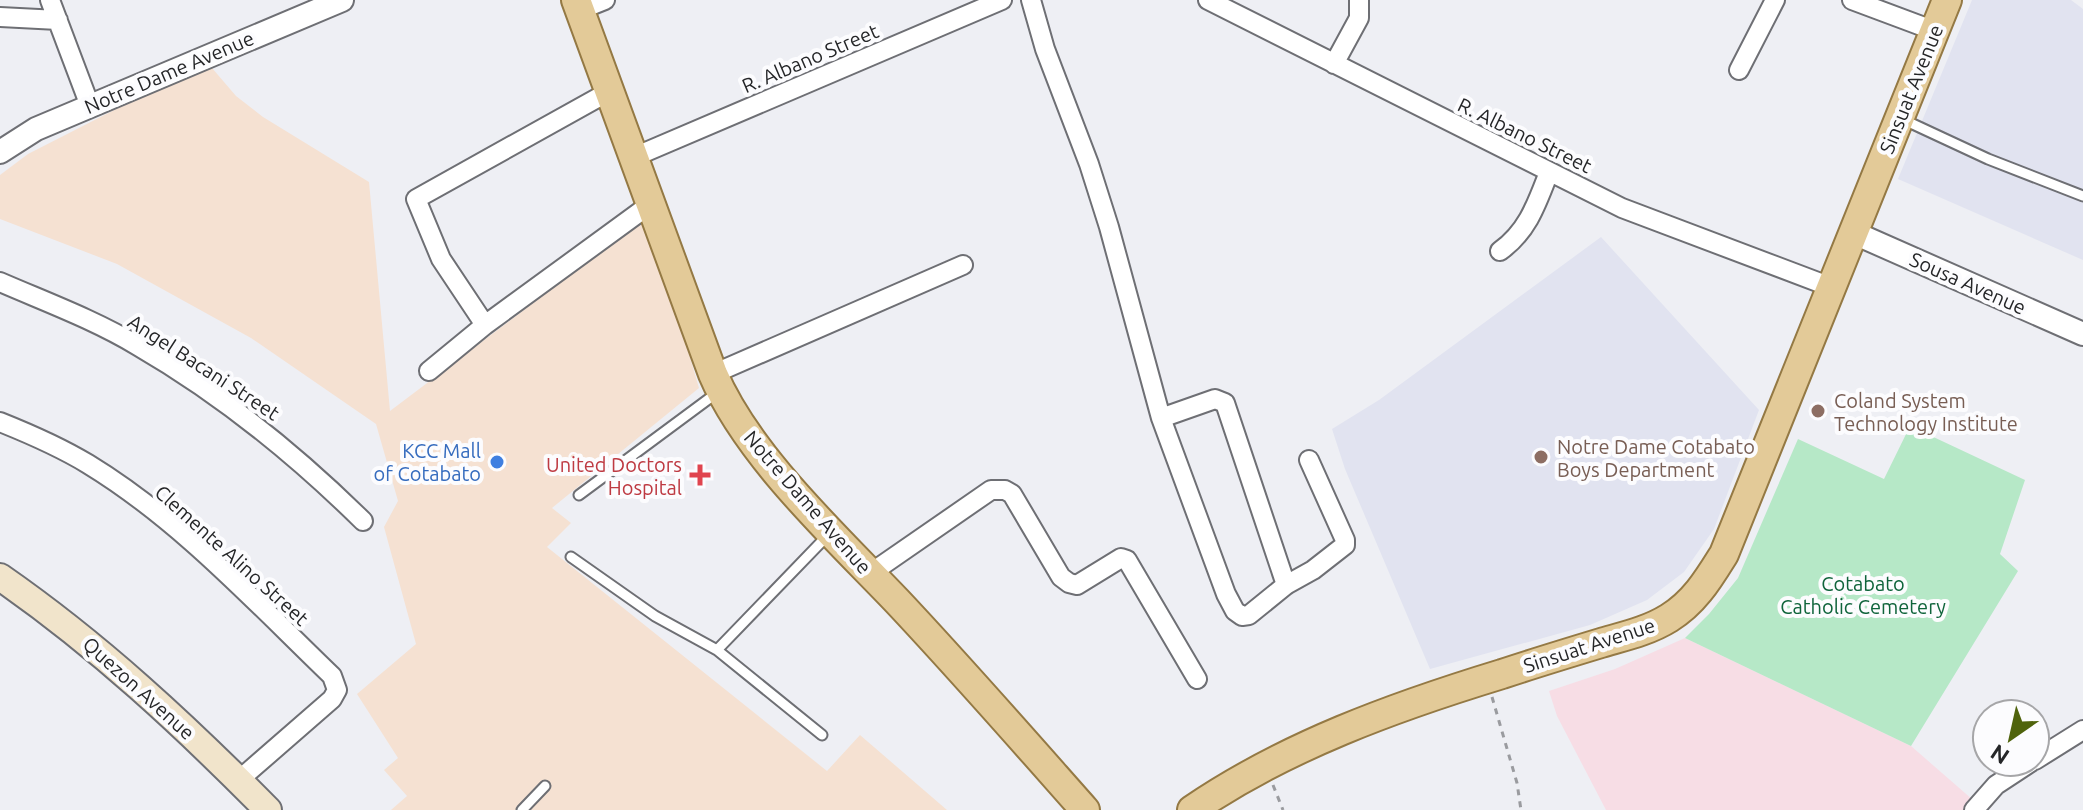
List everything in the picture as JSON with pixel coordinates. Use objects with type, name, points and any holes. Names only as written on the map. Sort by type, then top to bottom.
[{"type":"main road","name":"Sinsuat Avenue","points":[[1192,810],[1265,767],[1356,724],[1465,685],[1639,633],[1689,603],[1707,583],[1724,554],[1947,0]]},
{"type":"main road","name":"Notre Dame Avenue","points":[[587,3],[610,91],[717,382],[761,452],[1085,810]]},
{"type":"main road","name":"Quezon Avenue","points":[[0,577],[114,663],[268,810]]},
{"type":"street","points":[[50,0],[90,106]]},
{"type":"street","name":"Notre Dame Avenue","points":[[0,152],[36,129],[192,68],[303,7],[342,0]]},
{"type":"street","name":"R. Albano Street","points":[[634,157],[1002,0]]},
{"type":"street","points":[[1031,0],[1045,49],[1089,164],[1109,227],[1161,418],[1226,594],[1235,611],[1242,616],[1249,615],[1286,585],[1313,570],[1345,545],[1309,460]]},
{"type":"street","name":"R. Albano Street","points":[[1208,0],[1622,208],[1831,287]]},
{"type":"street","points":[[1334,64],[1359,18],[1359,0]]},
{"type":"street","points":[[1739,70],[1775,0]]},
{"type":"street","points":[[1852,0],[1935,31]]},
{"type":"street","points":[[0,17],[58,20]]},
{"type":"street","points":[[485,325],[441,259],[416,199],[610,91]]},
{"type":"street","points":[[1500,251],[1523,231],[1549,172]]},
{"type":"street","points":[[429,371],[485,325],[652,203]]},
{"type":"street","name":"Sousa Avenue","points":[[1852,232],[2083,334]]},
{"type":"street","points":[[717,382],[963,265]]},
{"type":"street","name":"Angel Bacani Street","points":[[0,282],[137,345],[197,384],[269,435],[312,471],[363,521]]},
{"type":"street","points":[[1161,418],[1215,399],[1225,403],[1286,585]]},
{"type":"street","name":"Clemente Alino Street","points":[[0,422],[89,464],[160,516],[219,567],[332,676],[337,690],[332,699],[239,780]]},
{"type":"street","points":[[871,573],[991,490],[1005,490],[1012,494],[1061,577],[1069,583],[1077,585],[1121,558],[1127,560],[1197,679]]},
{"type":"street","points":[[2051,750],[2083,730]]},
{"type":"street","points":[[1974,810],[1996,785],[2007,778]]},
{"type":"lane","points":[[1899,118],[1988,159],[2083,196]]},
{"type":"lane","points":[[579,495],[717,382]]},
{"type":"lane","points":[[717,650],[832,532]]},
{"type":"lane","points":[[571,557],[655,616],[717,650],[822,735]]},
{"type":"lane","points":[[522,810],[545,786]]},
{"type":"path","points":[[1491,694],[1517,783],[1521,810]]},
{"type":"path","points":[[1274,788],[1283,810]]},
{"type":"shaded area","points":[[1972,0],[2071,0],[2083,9],[2083,260],[1898,179]]},
{"type":"shaded area","name":"KCC Mall of Cotabato","points":[[212,68],[236,96],[263,117],[369,182],[390,411],[642,221],[672,297],[699,388],[552,508],[571,523],[547,547],[827,771],[860,735],[947,810],[391,810],[407,796],[384,770],[398,758],[357,694],[416,644],[384,527],[398,501],[376,424],[251,338],[117,264],[0,219],[0,175],[28,154],[126,104]]},
{"type":"shaded area","name":"Notre Dame Cotabato Boys Department","points":[[1601,237],[1759,410],[1714,529],[1684,572],[1647,600],[1590,625],[1430,669],[1345,469],[1332,429],[1379,400]]},
{"type":"shaded area","points":[[1685,638],[1911,746],[1973,800],[1965,810],[1606,810],[1557,716],[1549,691],[1615,669]]},
{"type":"green space","name":"Cotabato Catholic Cemetery","points":[[1910,426],[2025,480],[2000,554],[2018,571],[1911,746],[1685,638],[1738,578],[1798,439],[1884,479]]},
{"type":"place","name":"Coland System Technology Institute","points":[[1818,411]]},
{"type":"place","name":"Notre Dame Cotabato Boys Department","points":[[1541,457]]},
{"type":"place","name":"KCC Mall of Cotabato","points":[[497,462]]},
{"type":"place","name":"United Doctors Hospital","points":[[700,475]]}]
